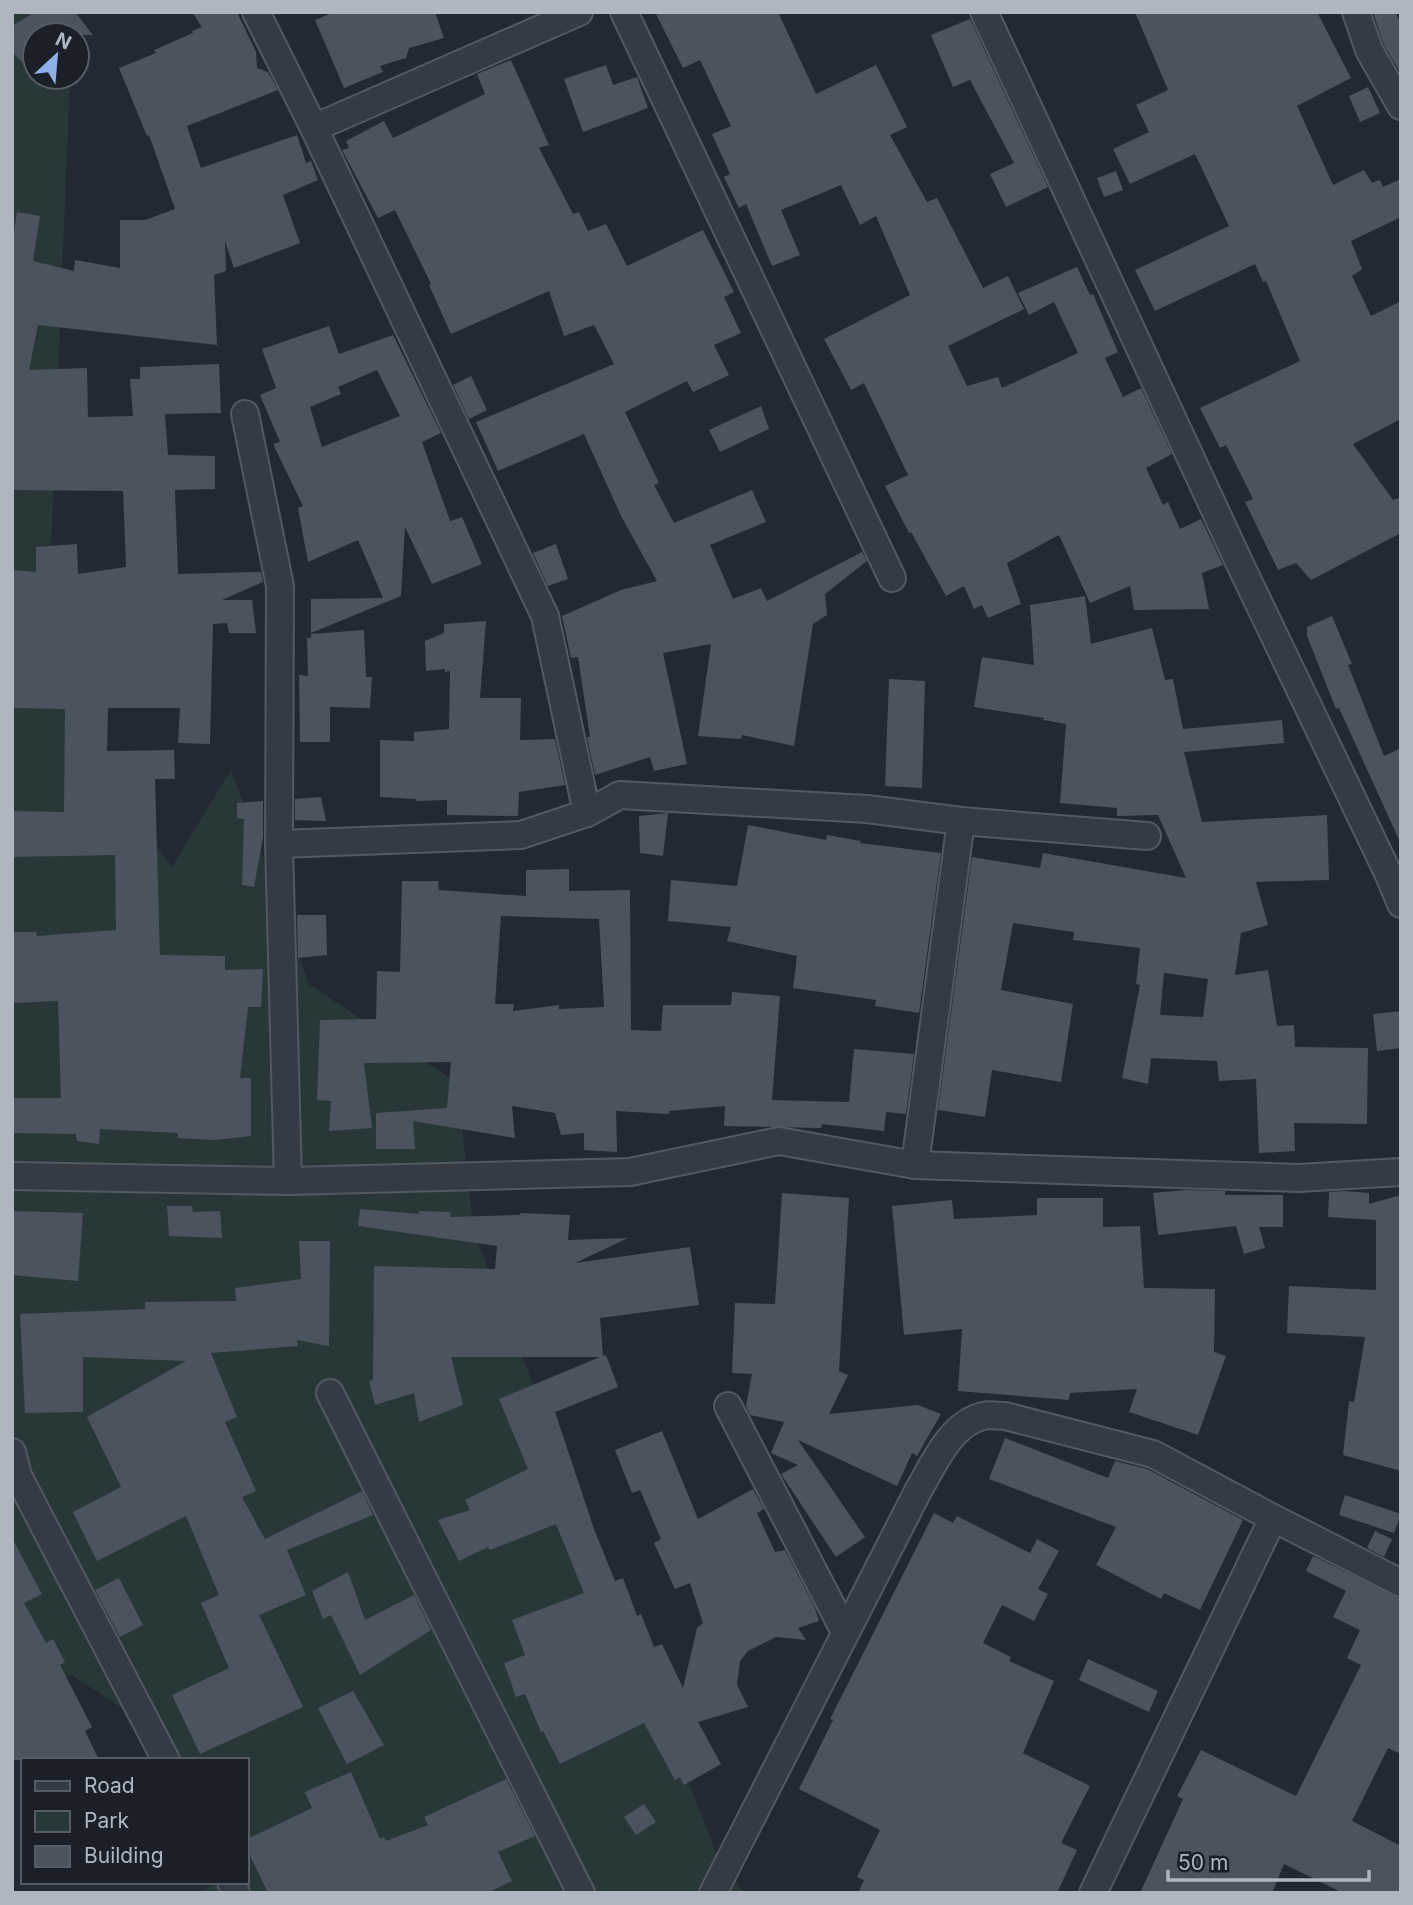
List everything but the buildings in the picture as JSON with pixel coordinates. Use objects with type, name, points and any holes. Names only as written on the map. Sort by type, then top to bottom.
[{"type":"street","points":[[256,12],[314,128],[545,616],[587,813]]},
{"type":"street","points":[[314,128],[579,12]]},
{"type":"street","points":[[624,12],[892,578]]},
{"type":"street","points":[[984,12],[1401,904]]},
{"type":"street","points":[[1356,12],[1369,50],[1401,106]]},
{"type":"street","points":[[245,414],[280,586],[279,844],[288,1181]]},
{"type":"street","points":[[279,844],[521,835],[587,813],[620,795],[867,808],[961,821],[1147,836]]},
{"type":"street","points":[[915,1165],[961,821]]},
{"type":"street","points":[[12,1175],[288,1181],[630,1172],[779,1141],[915,1165],[1298,1178],[1401,1171]]},
{"type":"street","points":[[330,1393],[581,1893]]},
{"type":"street","points":[[728,1406],[845,1632]]},
{"type":"street","points":[[713,1893],[918,1491],[952,1435],[969,1421],[986,1415],[1006,1416],[1153,1454],[1401,1583]]},
{"type":"street","points":[[12,1452],[18,1476],[165,1758]]},
{"type":"street","points":[[1093,1893],[1273,1518]]},
{"type":"green space","points":[[12,12],[73,12],[58,21],[21,21],[21,91],[69,91],[51,548],[93,763],[172,867],[231,770],[309,984],[457,1083],[474,1233],[715,1850],[744,1893],[197,1893],[212,1884],[248,1884],[248,1758],[152,1758],[131,1714],[72,1675],[12,1703]]}]
